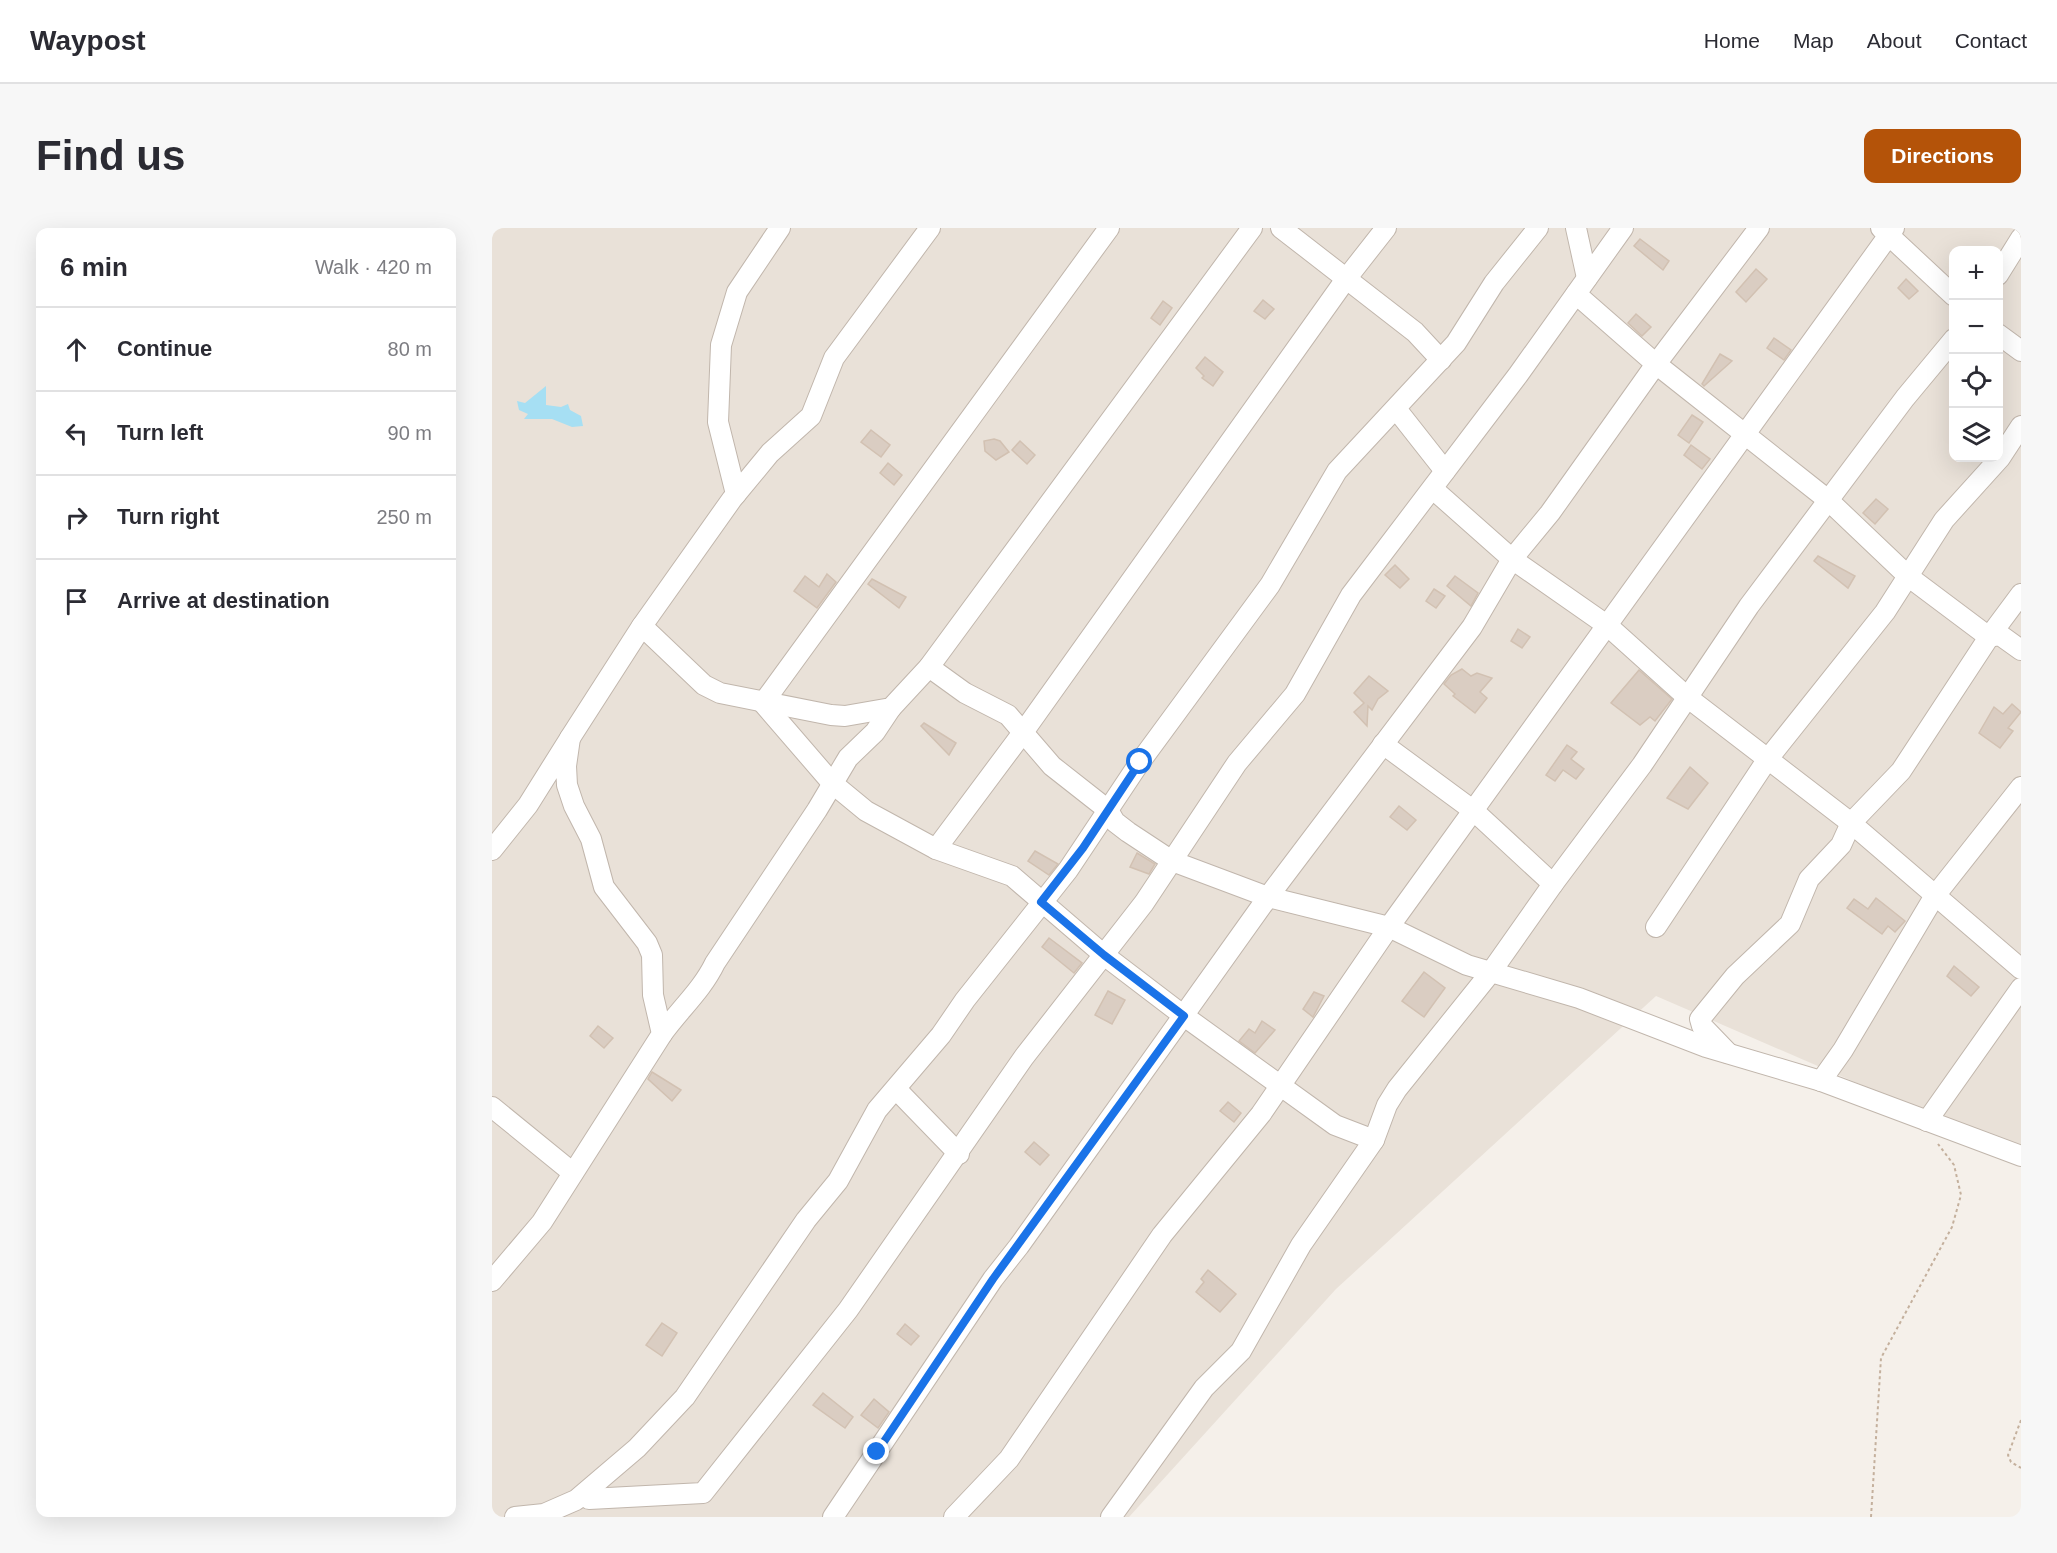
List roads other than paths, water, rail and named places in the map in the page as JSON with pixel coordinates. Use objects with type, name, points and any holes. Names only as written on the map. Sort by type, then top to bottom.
[{"type":"street","points":[[736,494],[718,422],[721,345],[737,292],[780,228]]},
{"type":"street","points":[[492,850],[528,805],[642,626],[736,494],[770,453],[811,416],[834,358],[930,228]]},
{"type":"street","points":[[763,703],[1109,228]]},
{"type":"street","points":[[492,1281],[542,1222],[662,1034],[678,1011],[705,984],[716,963],[818,810],[848,758],[875,732],[891,708],[929,667],[1252,228]]},
{"type":"street","points":[[1281,228],[1415,332],[1441,360]]},
{"type":"street","points":[[936,849],[1024,731],[1346,279],[1386,228]]},
{"type":"street","points":[[515,1517],[544,1514],[576,1500],[608,1475],[659,1426],[699,1379],[806,1220],[838,1181],[877,1110],[941,1035],[1073,863],[1108,810],[1270,585],[1337,471],[1397,410],[1456,343],[1506,266],[1538,228]]},
{"type":"street","points":[[1576,228],[1581,286],[1656,364],[1828,500],[1909,577],[1989,637],[2000,635],[2021,650]]},
{"type":"street","points":[[589,1499],[703,1493],[848,1310],[959,1154],[1024,1057],[1104,955],[1172,861],[1237,763],[1295,694],[1352,595],[1433,489],[1623,228]]},
{"type":"street","points":[[832,1517],[993,1279],[1268,897],[1472,627],[1512,559],[1550,513],[1656,364],[1759,228]]},
{"type":"street","points":[[954,1517],[1009,1459],[1162,1235],[1261,1114],[1389,927],[1608,626],[1888,230],[1949,292]]},
{"type":"street","points":[[2003,267],[2021,238]]},
{"type":"street","points":[[2003,338],[2021,351]]},
{"type":"street","points":[[1111,1517],[1204,1388],[1241,1351],[1301,1245],[1374,1140],[1387,1105],[1397,1089],[1491,972],[1642,765],[1749,606],[1949,344]]},
{"type":"street","points":[[1397,410],[1445,471]]},
{"type":"street","points":[[1656,927],[1767,760],[1868,635],[1909,577],[1944,520],[2000,458],[2021,426]]},
{"type":"street","points":[[1433,489],[1512,559],[1608,626],[1687,697],[1851,823],[2021,969]]},
{"type":"street","points":[[1729,1054],[1702,1026],[1700,1019],[1735,976],[1790,924],[1809,879],[1841,845],[1851,823],[1901,771],[1989,637],[2021,594]]},
{"type":"street","points":[[642,626],[704,685],[720,693],[763,703],[845,716],[891,708]]},
{"type":"street","points":[[929,667],[965,693],[1008,715],[1052,766],[1108,810],[1121,827],[1172,861],[1268,897],[1389,927],[1467,965],[1579,998],[1729,1054],[1821,1081],[2021,1156]]},
{"type":"street","points":[[763,703],[832,783],[866,811],[936,849],[1012,876],[1104,955],[1184,1016],[1335,1125],[1374,1140]]},
{"type":"street","points":[[570,738],[566,766],[567,785],[574,806],[591,839],[604,886],[610,897],[647,943],[652,955],[653,995],[662,1034]]},
{"type":"street","points":[[1383,744],[1474,811],[1553,884]]},
{"type":"street","points":[[1821,1081],[1844,1050],[1935,897],[2021,787]]},
{"type":"street","points":[[1923,1119],[2021,988]]},
{"type":"street","points":[[896,1089],[959,1154]]},
{"type":"street","points":[[492,1107],[573,1173]]},
{"type":"street","points":[[575,1517],[608,1475]]},
{"type":"water","points":[[546,386],[546,405],[561,407],[568,404],[570,410],[581,416],[583,426],[572,427],[552,419],[524,419],[528,414],[519,410],[517,401],[525,403]]}]
